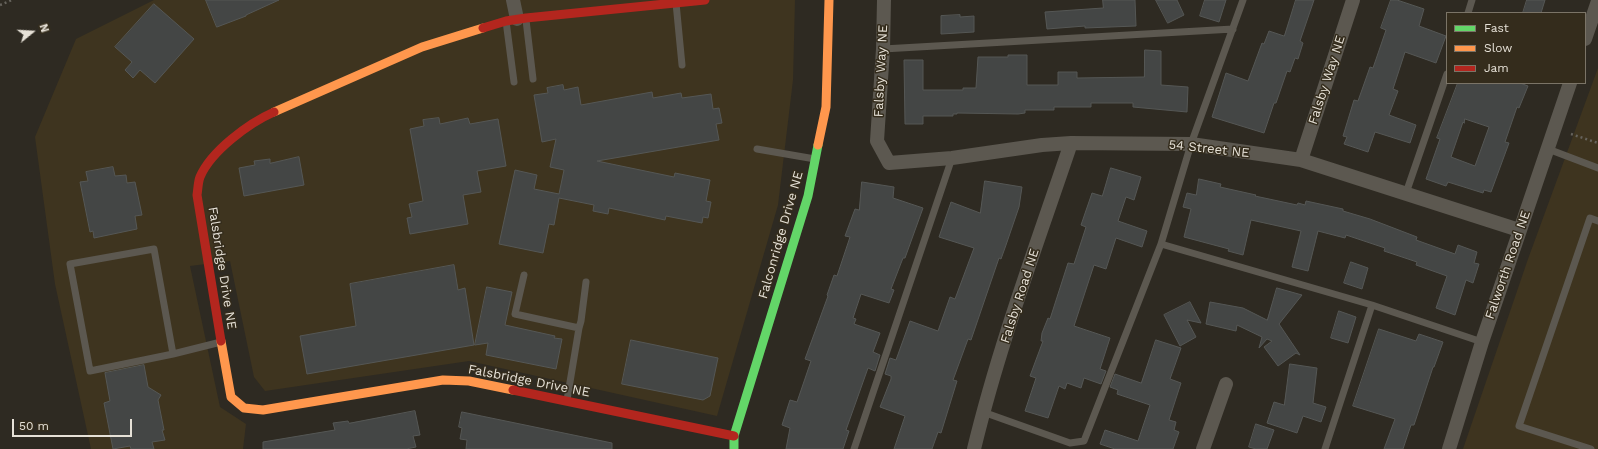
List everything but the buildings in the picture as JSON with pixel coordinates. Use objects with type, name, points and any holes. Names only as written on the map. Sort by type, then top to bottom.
[{"type":"street","points":[[513,0],[516,19]]},
{"type":"street","name":"Falsbridge Drive NE","points":[[704,0],[516,19],[422,48],[324,89],[258,119],[219,151],[200,176],[197,195],[231,397],[244,408],[263,410],[443,380],[469,381],[734,436]]},
{"type":"street","name":"Falconridge Drive NE","points":[[734,449],[734,436],[808,196],[826,107],[829,0]]},
{"type":"street","name":"Falsby Way NE","points":[[877,141],[883,49],[884,0]]},
{"type":"street","name":"Falsby Way NE","points":[[1301,160],[1353,0]]},
{"type":"street","points":[[1586,36],[1598,1]]},
{"type":"street","name":"Falworth Road NE","points":[[1449,449],[1519,230],[1570,84]]},
{"type":"street","name":"54 Street NE","points":[[877,141],[889,163],[952,158],[1042,145],[1071,143],[1191,144],[1301,160],[1519,230]]},
{"type":"street","name":"Falsby Road NE","points":[[974,449],[983,412],[1020,295],[1071,143]]},
{"type":"street","points":[[1204,449],[1226,384]]},
{"type":"lane","points":[[983,412],[1070,443],[1084,441],[1161,244],[1191,144],[1243,0]]},
{"type":"lane","points":[[1468,12],[1472,0]]},
{"type":"lane","points":[[675,2],[682,65]]},
{"type":"lane","points":[[516,19],[533,79]]},
{"type":"lane","points":[[514,82],[516,19]]},
{"type":"lane","points":[[883,49],[1233,30]]},
{"type":"lane","points":[[1406,193],[1446,77]]},
{"type":"lane","points":[[757,149],[815,159]]},
{"type":"lane","points":[[1548,149],[1598,168]]},
{"type":"lane","points":[[854,449],[952,158]]},
{"type":"lane","points":[[1591,449],[1519,426],[1590,218],[1598,221]]},
{"type":"lane","points":[[1161,244],[1372,305],[1482,342]]},
{"type":"lane","points":[[173,354],[154,248],[70,264],[90,371],[173,354],[221,342]]},
{"type":"lane","points":[[524,275],[515,314],[579,328]]},
{"type":"lane","points":[[567,402],[586,282]]},
{"type":"lane","points":[[1325,449],[1372,305]]},
{"type":"path","points":[[0,5],[12,0]]},
{"type":"path","points":[[1571,134],[1598,142]]},
{"type":"shaded area","points":[[154,0],[795,0],[793,80],[778,205],[717,416],[469,361],[265,391],[254,377],[230,261],[190,266],[220,407],[246,424],[243,449],[91,449],[55,284],[35,137],[76,39]]},
{"type":"shaded area","points":[[1598,68],[1598,449],[1463,449],[1528,259]]},
{"type":"traffic: fast","points":[[734,448],[734,436],[808,196],[818,145]]},
{"type":"traffic: slow","points":[[818,145],[826,107],[829,0]]},
{"type":"traffic: slow","points":[[274,112],[422,47],[483,28]]},
{"type":"traffic: slow","points":[[221,341],[231,397],[244,408],[263,410],[443,380],[469,381],[513,390]]},
{"type":"traffic: jam","points":[[483,28],[506,21],[526,18],[705,0]]},
{"type":"traffic: jam","points":[[221,341],[197,195],[199,181],[205,167],[222,148],[253,123],[274,112]]},
{"type":"traffic: jam","points":[[513,390],[734,436]]}]
